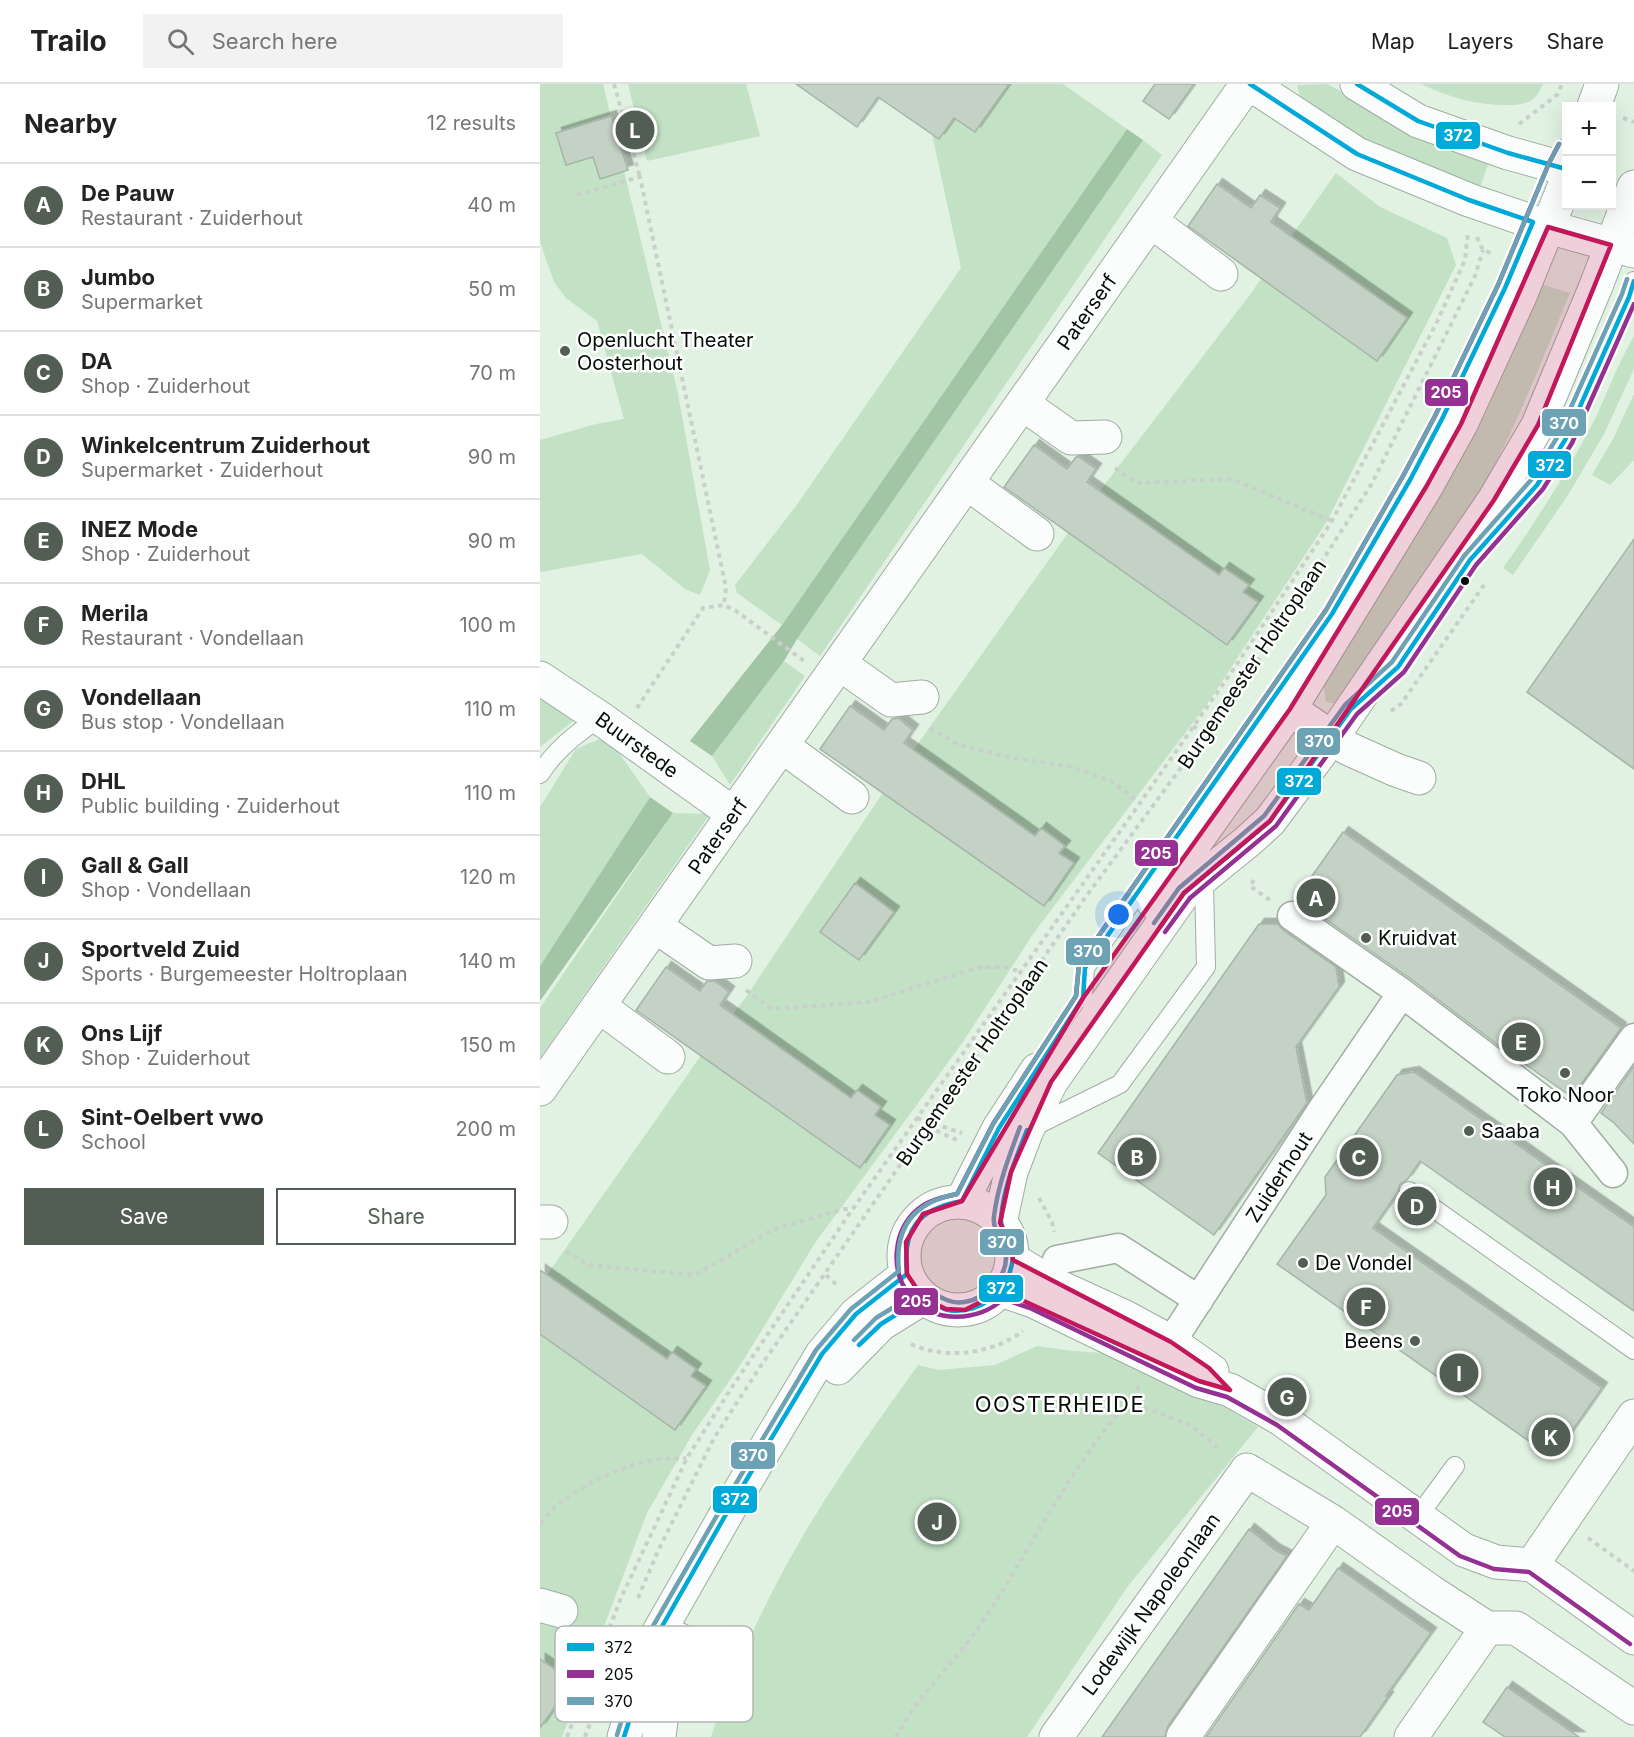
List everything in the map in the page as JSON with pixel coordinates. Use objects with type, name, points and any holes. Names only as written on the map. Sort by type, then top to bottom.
[{"type":"street","points":[[1249,84],[1357,154],[1479,204],[1623,248]]},
{"type":"street","name":"Paterserf","points":[[540,1089],[1249,84]]},
{"type":"street","points":[[1357,84],[1418,121],[1508,153],[1562,166]]},
{"type":"street","points":[[1595,102],[1602,84]]},
{"type":"street","name":"Burgemeester Holtroplaan","points":[[962,1201],[999,1128],[1083,998],[1290,710],[1426,487],[1461,424],[1520,296],[1541,224],[1562,171]]},
{"type":"street","points":[[1616,182],[1634,186]]},
{"type":"street","name":"Burgemeester Holtroplaan","points":[[987,1153],[1027,1130],[1058,1072],[1184,892],[1248,842],[1270,821],[1333,736],[1494,500],[1538,425],[1596,286],[1623,248],[1634,186]]},
{"type":"street","points":[[1151,221],[1221,274]]},
{"type":"street","points":[[1023,404],[1071,438],[1105,437]]},
{"type":"street","points":[[967,483],[1037,534]]},
{"type":"street","points":[[840,663],[906,699]]},
{"type":"street","name":"Buurstede","points":[[540,678],[734,814]]},
{"type":"street","points":[[1290,710],[1333,736],[1347,748],[1419,778]]},
{"type":"street","points":[[782,746],[852,797]]},
{"type":"street","points":[[1292,916],[1402,993],[1574,1123],[1613,1173]]},
{"type":"street","points":[[655,926],[722,962]]},
{"type":"street","name":"Zuiderhout","points":[[1166,1352],[1322,1110],[1402,993]]},
{"type":"street","points":[[599,1006],[668,1057]]},
{"type":"street","points":[[1574,1123],[1634,1038]]},
{"type":"street","name":"Burgemeester Holtroplaan","points":[[987,1153],[1000,1223]]},
{"type":"street","points":[[962,1201],[983,1208],[995,1216],[1000,1223],[1011,1243],[1013,1260],[1001,1290],[982,1305],[965,1310],[946,1309],[915,1286],[904,1258],[906,1242],[912,1227],[923,1214],[938,1206],[962,1201]]},
{"type":"street","points":[[1057,1260],[1118,1248],[1199,1300]]},
{"type":"street","points":[[1013,1260],[1053,1284],[1125,1317],[1166,1352]]},
{"type":"street","points":[[662,1626],[822,1354],[915,1286]]},
{"type":"street","points":[[1001,1290],[1209,1368],[1230,1390],[1281,1419],[1464,1550],[1496,1562],[1532,1565],[1634,1638]]},
{"type":"street","points":[[685,1626],[806,1407],[843,1361],[872,1316]]},
{"type":"street","points":[[1532,1565],[1634,1416]]},
{"type":"street","points":[[1247,1470],[1333,1522],[1430,1591],[1487,1628],[1516,1628],[1634,1708]]},
{"type":"street","name":"Lodewijk Napoleonlaan","points":[[1056,1737],[1247,1470]]},
{"type":"street","points":[[1183,1737],[1333,1522]]},
{"type":"street","points":[[1411,1737],[1487,1628]]},
{"type":"street","points":[[624,1737],[629,1722]]},
{"type":"street","points":[[659,1737],[661,1722]]},
{"type":"lane","name":"Burgemeester Holtroplaan","points":[[1083,998],[1085,968],[1332,614],[1410,480],[1505,288],[1541,224]]},
{"type":"lane","name":"Burgemeester Holtroplaan","points":[[1351,710],[1398,667],[1470,560],[1537,484],[1565,440],[1634,281]]},
{"type":"lane","points":[[540,774],[547,763],[577,733],[610,726]]},
{"type":"lane","points":[[1027,1130],[1120,1084],[1206,967],[1204,884],[1207,872]]},
{"type":"lane","points":[[1409,1191],[1634,1350]]},
{"type":"lane","points":[[1417,1518],[1455,1466]]},
{"type":"path","points":[[614,84],[640,177],[726,588],[724,605]]},
{"type":"path","points":[[1508,153],[1520,122],[1557,95],[1562,84]]},
{"type":"path","points":[[577,195],[640,177]]},
{"type":"path","points":[[610,1626],[687,1458],[734,1384],[852,1210],[1140,803],[1332,521],[1437,322],[1465,260],[1467,233],[1479,204]]},
{"type":"path","name":"Burgemeester Holtroplaan","points":[[638,1600],[658,1551],[714,1438],[758,1370],[1085,898],[1244,682],[1371,485],[1475,276],[1483,250]]},
{"type":"path","points":[[1071,438],[1136,483],[1232,479],[1304,507],[1332,521]]},
{"type":"path","points":[[610,726],[703,608],[724,605],[736,611],[804,660]]},
{"type":"path","points":[[906,699],[916,719],[959,745],[1008,757],[1072,767],[1111,781],[1140,803]]},
{"type":"path","points":[[1193,726],[1206,735]]},
{"type":"path","points":[[1257,876],[1250,886],[1292,916]]},
{"type":"path","points":[[722,962],[772,1009],[869,1002],[980,967],[1005,967],[1021,972]]},
{"type":"path","points":[[917,1118],[987,1153],[1036,1193],[1052,1222],[1057,1242],[1057,1260]]},
{"type":"path","points":[[928,1127],[987,1153]]},
{"type":"path","points":[[550,1230],[588,1265],[695,1275],[774,1229],[844,1209],[852,1210]]},
{"type":"path","points":[[826,1275],[872,1316],[913,1346],[943,1352],[967,1353],[1008,1341],[1035,1320],[1042,1305]]},
{"type":"path","points":[[896,1737],[907,1716],[977,1630],[1016,1572],[1057,1501],[1115,1414],[1166,1352]]},
{"type":"path","points":[[1127,1401],[1190,1425],[1247,1470]]},
{"type":"path","points":[[540,1523],[547,1515],[592,1481],[650,1461],[687,1458]]},
{"type":"path","points":[[1563,1520],[1634,1571]]},
{"type":"path","points":[[567,1737],[573,1722]]},
{"type":"path","points":[[585,1737],[591,1722]]},
{"type":"highlighted area","points":[[1548,227],[1611,245],[1538,425],[1494,500],[1270,821],[1184,893],[1051,1082],[1011,1172],[1000,1223],[1011,1243],[1013,1260],[1171,1342],[1209,1368],[1230,1390],[1199,1381],[1002,1291],[965,1310],[946,1309],[923,1298],[907,1274],[906,1242],[923,1214],[962,1201],[1083,998],[1290,709],[1426,487],[1461,424]]},
{"type":"shaded area","points":[[540,84],[603,84],[678,394],[710,570],[700,595],[685,589],[642,554],[540,572],[540,440],[596,424],[624,419],[597,321],[566,298],[554,282],[540,242]]},
{"type":"shaded area","points":[[628,84],[746,84],[760,136],[647,161]]},
{"type":"shaded area","points":[[965,84],[1063,84],[1127,129],[782,625],[737,593],[735,585],[796,506],[961,268],[932,134]]},
{"type":"shaded area","points":[[1327,84],[1392,118],[1491,157],[1477,195],[1381,152],[1301,101],[1297,85]]},
{"type":"shaded area","points":[[1421,84],[1543,84],[1530,101],[1506,105],[1483,104],[1462,99]]},
{"type":"shaded area","points":[[1127,129],[1143,140],[784,661],[712,756],[690,741],[782,625]]},
{"type":"shaded area","points":[[1143,140],[1162,155],[820,656],[797,639]]},
{"type":"shaded area","points":[[1336,173],[1380,207],[1447,238],[1456,265],[1326,523],[1207,704],[1033,934],[963,1042],[815,1243],[741,1364],[692,1435],[647,1513],[604,1626],[555,1626],[555,1722],[568,1722],[562,1737],[540,1737],[540,1285],[702,1054],[746,997],[880,797],[1073,526],[1249,296]]},
{"type":"shaded area","points":[[1534,282],[1570,293],[1497,460],[1452,537],[1337,704],[1326,702],[1323,683]]},
{"type":"shaded area","points":[[1634,336],[1634,369],[1604,434],[1568,495],[1513,575],[1503,568],[1574,457],[1595,419]]},
{"type":"shaded area","points":[[1634,394],[1634,460],[1610,485],[1592,475],[1613,439]]},
{"type":"shaded area","points":[[784,661],[805,676],[730,785],[712,756]]},
{"type":"shaded area","points":[[540,688],[581,715],[540,747]]},
{"type":"shaded area","points":[[607,736],[650,797],[540,966],[540,807],[576,749]]},
{"type":"shaded area","points":[[650,797],[673,813],[540,1001],[540,966]]},
{"type":"shaded area","points":[[673,813],[710,814],[540,1058],[540,1008]]},
{"type":"shaded area","points":[[1037,1346],[1136,1355],[1258,1427],[1128,1586],[1027,1737],[711,1737],[716,1722],[753,1722],[753,1632],[760,1616],[811,1523],[918,1365],[939,1370],[995,1365]]},
{"type":"building","points":[[796,84],[1009,84],[975,132],[954,118],[939,139],[878,97],[857,127]]},
{"type":"building","points":[[1155,84],[1194,84],[1169,119],[1143,101]]},
{"type":"building","points":[[611,116],[628,170],[600,179],[593,157],[566,165],[556,133]]},
{"type":"building","points":[[1217,184],[1251,208],[1260,195],[1280,208],[1271,222],[1407,318],[1377,361],[1188,226]]},
{"type":"building","points":[[1034,445],[1067,469],[1076,457],[1079,457],[1096,469],[1087,482],[1219,575],[1224,568],[1249,585],[1243,592],[1258,602],[1227,645],[1004,487]]},
{"type":"building","points":[[1634,539],[1634,769],[1527,692]]},
{"type":"building","points":[[850,706],[884,730],[892,719],[898,718],[913,730],[904,743],[1035,836],[1041,828],[1065,846],[1059,853],[1074,863],[1044,906],[820,749]]},
{"type":"building","points":[[1343,832],[1621,1028],[1574,1094],[1572,1092],[1569,1095],[1411,979],[1295,900]]},
{"type":"building","points":[[855,883],[894,912],[859,960],[820,932]]},
{"type":"building","points":[[1259,924],[1278,924],[1283,930],[1336,967],[1339,987],[1296,1047],[1307,1103],[1214,1235],[1098,1153]]},
{"type":"building","points":[[666,967],[700,991],[707,981],[715,981],[729,992],[720,1005],[851,1098],[857,1090],[881,1107],[875,1115],[890,1125],[860,1168],[636,1010]]},
{"type":"building","points":[[1634,1066],[1634,1144],[1601,1113]]},
{"type":"building","points":[[1414,1072],[1634,1227],[1634,1311],[1420,1161],[1407,1180],[1400,1184],[1398,1192],[1373,1228],[1602,1388],[1553,1458],[1277,1264],[1326,1195],[1325,1177],[1397,1075]]},
{"type":"building","points":[[540,1270],[667,1359],[672,1352],[696,1369],[691,1376],[706,1386],[675,1430],[540,1334]]},
{"type":"building","points":[[1249,1529],[1275,1550],[1287,1556],[1168,1726],[1165,1737],[1102,1737]]},
{"type":"building","points":[[1338,1568],[1431,1633],[1360,1737],[1206,1737],[1299,1604],[1309,1610]]},
{"type":"building","points":[[540,1659],[555,1670],[555,1707],[540,1728]]},
{"type":"building","points":[[1507,1687],[1579,1737],[1505,1737],[1483,1722]]},
{"type":"transit line","name":"372","points":[[662,1626],[822,1354],[856,1314],[907,1274],[907,1245],[916,1224],[934,1209],[962,1201],[999,1128],[1083,998],[1085,968],[1332,614],[1410,480],[1442,419],[1505,288],[1533,222],[1469,200],[1357,154],[1250,84]]},
{"type":"transit line","name":"372","points":[[1357,84],[1418,121],[1508,153],[1562,168]]},
{"type":"transit line","name":"205","points":[[1559,144],[1498,285],[1435,416],[1326,610],[1079,964],[1076,996],[993,1124],[957,1194],[927,1203],[918,1209],[903,1228],[899,1239],[897,1263],[899,1275],[911,1297],[932,1312],[944,1316],[969,1316],[993,1307],[1003,1299],[1030,1308],[1196,1388],[1227,1397],[1277,1425],[1460,1556],[1494,1569],[1529,1572],[1630,1644]]},
{"type":"transit line","name":"370","points":[[653,1626],[816,1350],[851,1309],[899,1271],[898,1255],[904,1229],[918,1210],[929,1203],[957,1194],[993,1124],[1076,996],[1079,964],[1326,610],[1435,416],[1498,285],[1559,144]]},
{"type":"transit line","name":"370","points":[[1154,923],[1179,888],[1264,816],[1345,705],[1392,662],[1464,556],[1531,480],[1558,436],[1627,279]]},
{"type":"transit line","name":"372","points":[[1160,927],[1184,893],[1270,821],[1351,709],[1398,667],[1470,560],[1537,485],[1565,440],[1634,281]]},
{"type":"transit line","name":"205","points":[[1165,932],[1190,898],[1276,826],[1357,714],[1404,672],[1476,565],[1543,489],[1572,443],[1634,304]]},
{"type":"transit line","name":"370","points":[[854,1340],[876,1318],[920,1291],[946,1300],[964,1302],[981,1296],[995,1284],[1006,1259],[1004,1245],[994,1225],[994,1216],[1004,1171],[1020,1127]]},
{"type":"transit line","name":"372","points":[[859,1345],[881,1324],[923,1298],[945,1309],[961,1311],[984,1304],[1001,1288],[1008,1278],[1013,1254],[1001,1224],[1002,1208],[1011,1174],[1027,1130]]},
{"type":"transit line","name":"370","points":[[617,1735],[621,1722]]},
{"type":"transit line","name":"372","points":[[624,1737],[629,1722]]},
{"type":"place","name":"Sint-Oelbert vwo","points":[[635,130]]},
{"type":"place","name":"Openlucht Theater Oosterhout","points":[[565,351]]},
{"type":"place","name":"De Pauw","points":[[1316,898]]},
{"type":"place","name":"Kruidvat","points":[[1366,938]]},
{"type":"place","name":"INEZ Mode","points":[[1521,1042]]},
{"type":"place","name":"Toko Noor","points":[[1565,1073]]},
{"type":"place","name":"Saaba","points":[[1469,1131]]},
{"type":"place","name":"Jumbo","points":[[1137,1157]]},
{"type":"place","name":"DA","points":[[1359,1157]]},
{"type":"place","name":"DHL","points":[[1553,1187]]},
{"type":"place","name":"Winkelcentrum Zuiderhout","points":[[1417,1206]]},
{"type":"place","name":"De Vondel","points":[[1303,1263]]},
{"type":"place","name":"Merila","points":[[1366,1307]]},
{"type":"place","name":"Beens","points":[[1415,1341]]},
{"type":"place","name":"Gall & Gall","points":[[1459,1373]]},
{"type":"place","name":"Vondellaan","points":[[1287,1397]]},
{"type":"place","name":"Ons Lijf","points":[[1551,1437]]},
{"type":"place","name":"Sportveld Zuid","points":[[937,1522]]},
{"type":"district","name":"OOSTERHEIDE","points":[[1060,1404]]}]
